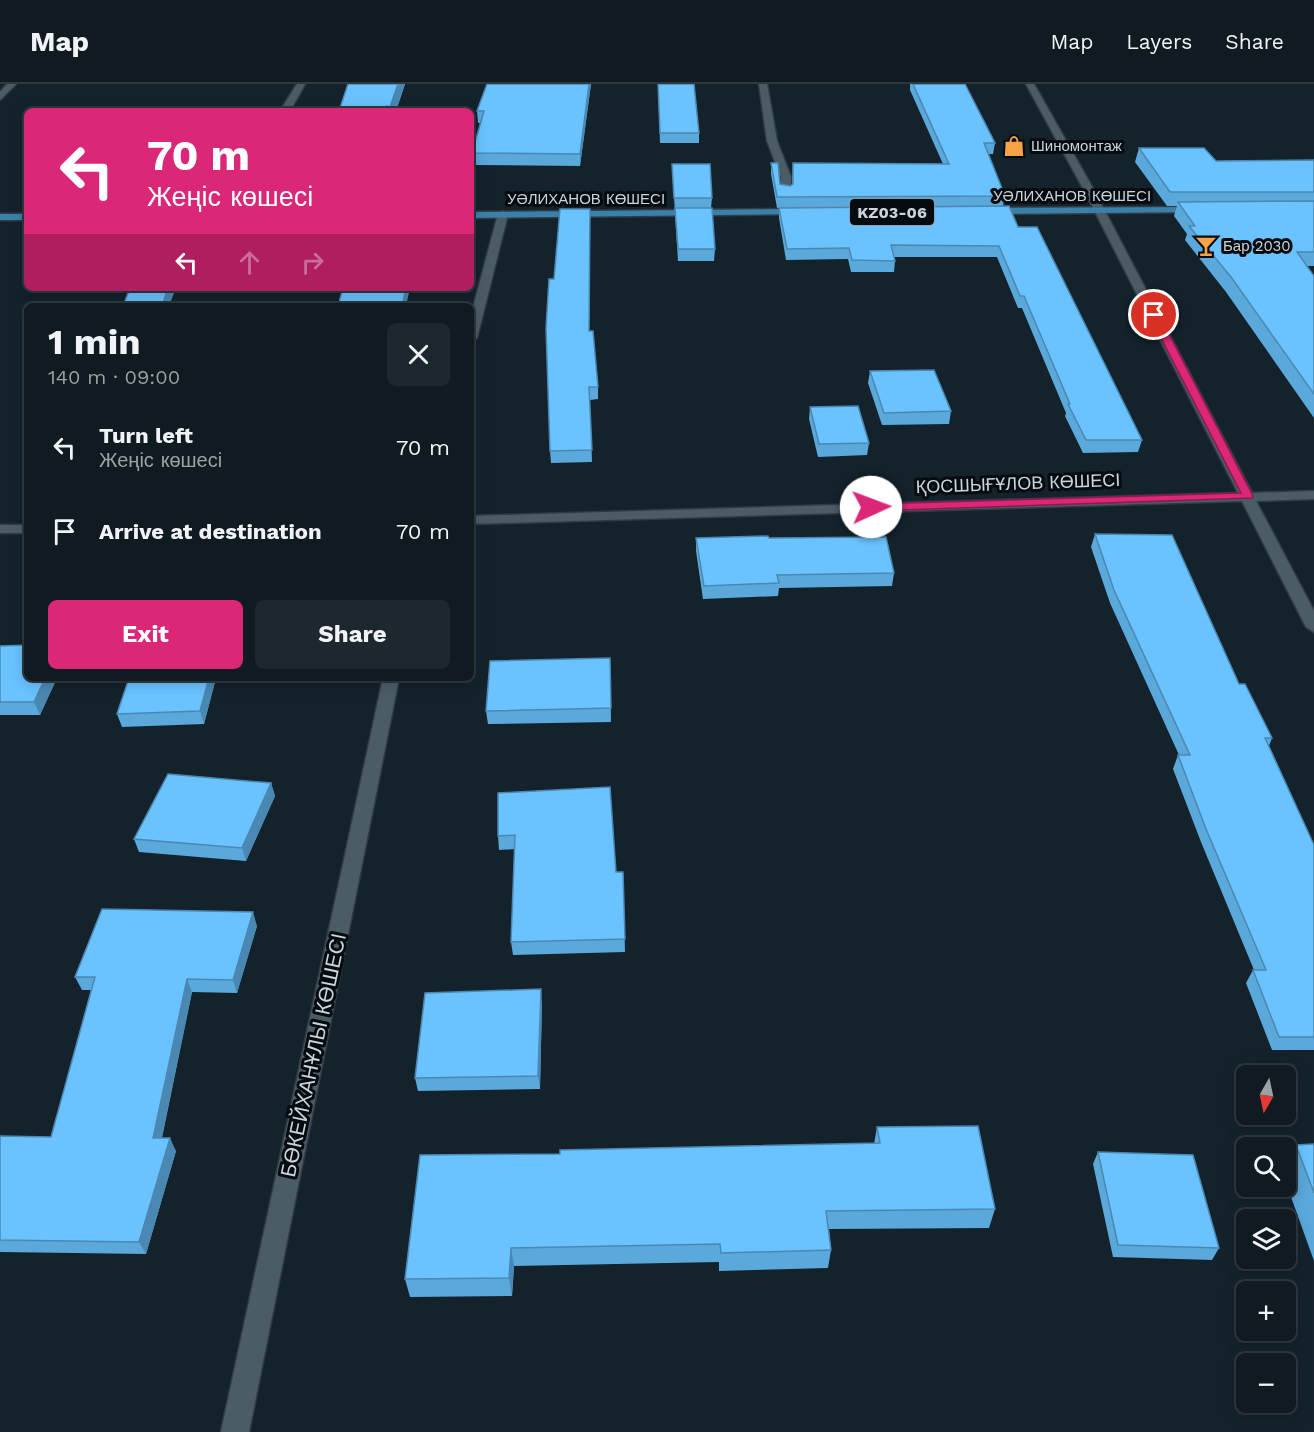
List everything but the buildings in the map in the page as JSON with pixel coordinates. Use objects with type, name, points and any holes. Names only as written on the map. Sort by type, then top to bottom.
[{"type":"main road","name":"УӘЛИХАНОВ КӨШЕСІ","points":[[979,212],[1206,210]]},
{"type":"main road","name":"УӘЛИХАНОВ КӨШЕСІ","points":[[474,215],[812,212]]},
{"type":"main road","points":[[0,217],[24,217]]},
{"type":"street","points":[[0,97],[12,84]]},
{"type":"street","points":[[287,108],[301,84]]},
{"type":"street","points":[[763,84],[772,141],[786,177],[786,193]]},
{"type":"street","points":[[1030,84],[1090,192],[1314,627]]},
{"type":"street","points":[[474,326],[503,214]]},
{"type":"street","name":"ҚОСШЫҒҰЛОВ КӨШЕСІ","points":[[474,520],[1314,495]]},
{"type":"street","points":[[0,529],[24,529]]},
{"type":"street","name":"БӨКЕЙХАНҰЛЫ КӨШЕСІ","points":[[235,1432],[390,681]]},
{"type":"place","name":"Шиномонтаж","points":[[1014,146]]},
{"type":"place","name":"Бар 2030","points":[[1206,246]]},
{"type":"route","points":[[871,507],[1248,496],[1154,315]]}]
